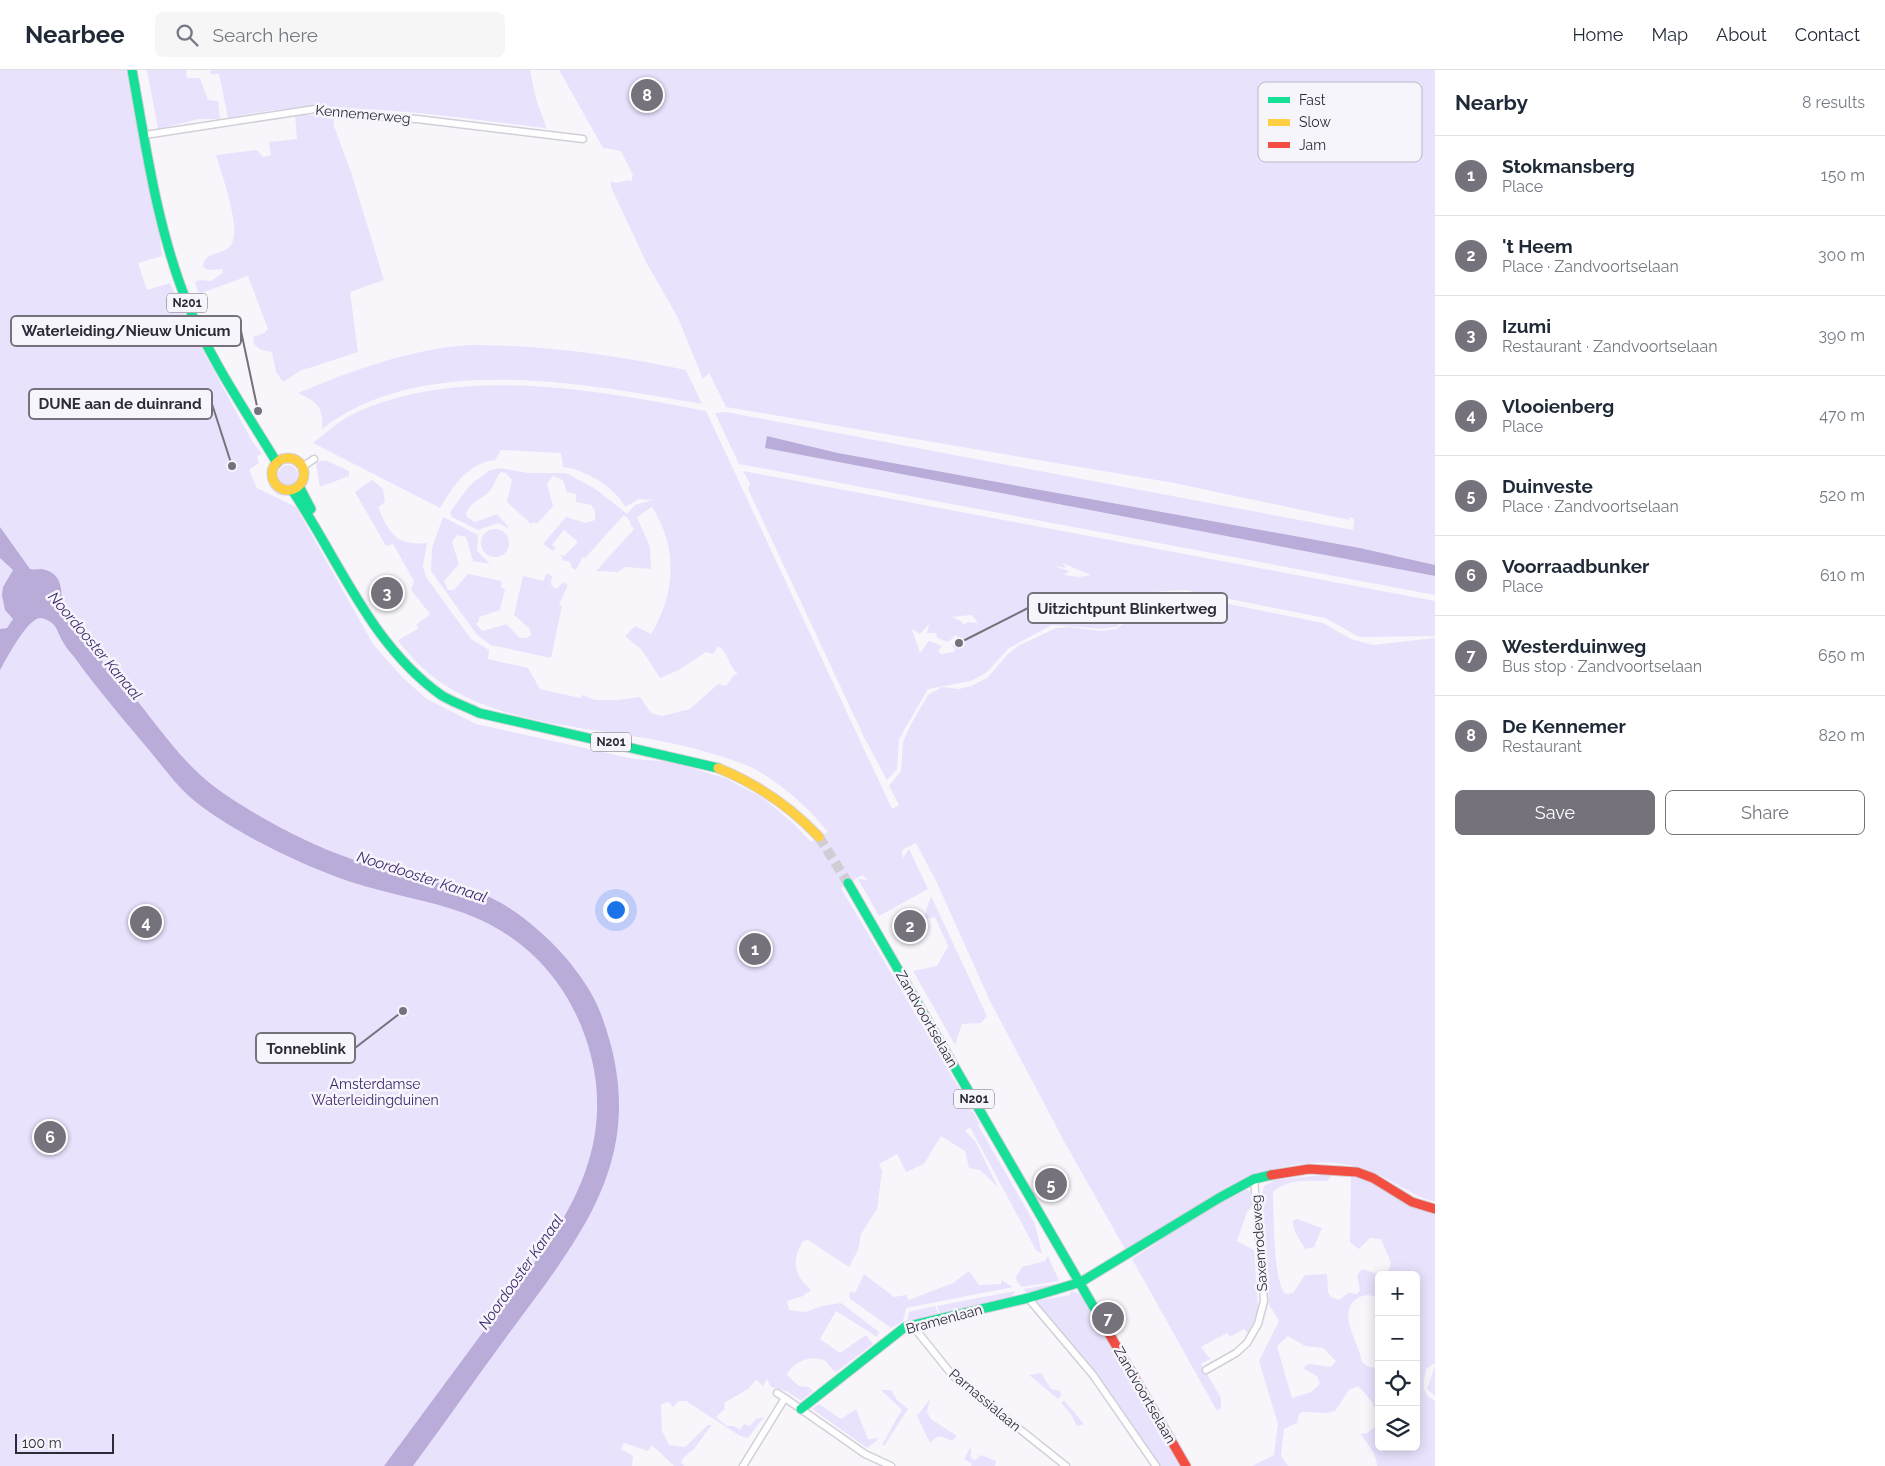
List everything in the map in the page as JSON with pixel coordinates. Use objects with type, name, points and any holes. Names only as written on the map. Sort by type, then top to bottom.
[{"type":"main road","name":"N201","points":[[132,70],[156,164],[156,190],[168,246],[187,301],[243,406],[280,461],[272,471],[274,482],[280,488],[295,488],[343,576],[383,639],[419,677],[442,696],[479,713],[715,767],[749,782],[781,801],[819,837]]},
{"type":"main road","name":"N201","points":[[139,70],[148,134]]},
{"type":"main road","points":[[280,461],[295,460],[302,467],[304,475],[295,488]]},
{"type":"main road","name":"Zandvoortselaan","points":[[848,883],[1186,1466]]},
{"type":"main road","name":"Bramenlaan","points":[[800,1408],[905,1327],[1028,1298],[1081,1282],[1219,1198],[1254,1179],[1287,1171],[1309,1169],[1358,1172],[1412,1202],[1435,1209]]},
{"type":"street","name":"Kennemerweg","points":[[148,134],[315,109],[363,116],[417,119],[583,138]]},
{"type":"street","points":[[302,467],[314,459]]},
{"type":"street","name":"Saxenrodeweg","points":[[1206,1370],[1243,1347],[1258,1324],[1264,1301],[1254,1179]]},
{"type":"street","name":"Zandvoortselaan","points":[[1028,1298],[1093,1375],[1156,1466]]},
{"type":"street","name":"Parnassialaan","points":[[912,1326],[953,1376],[1066,1466]]},
{"type":"street","points":[[777,1393],[865,1454],[891,1466]]},
{"type":"street","points":[[743,1466],[785,1398]]},
{"type":"green space","name":"Amsterdamse Waterleidingduinen","points":[[0,70],[126,70],[159,230],[162,256],[138,263],[147,290],[170,283],[201,347],[252,441],[262,454],[257,456],[259,463],[249,470],[257,488],[296,507],[373,644],[403,678],[427,699],[476,724],[634,759],[673,762],[727,779],[763,798],[794,824],[811,842],[828,832],[806,807],[790,793],[763,774],[743,764],[673,744],[535,720],[501,711],[469,699],[440,682],[423,668],[399,642],[398,640],[419,628],[416,625],[430,614],[411,590],[414,581],[393,544],[386,546],[355,492],[372,480],[383,489],[385,502],[378,507],[390,531],[401,540],[427,543],[423,566],[426,577],[471,639],[489,650],[488,659],[528,668],[540,689],[580,698],[583,695],[595,700],[618,700],[640,697],[651,713],[662,716],[690,709],[718,684],[726,686],[734,675],[738,674],[722,649],[718,646],[713,654],[706,652],[679,670],[660,678],[642,650],[625,636],[635,626],[651,634],[665,603],[669,587],[670,554],[666,538],[652,507],[637,517],[650,547],[651,569],[625,567],[618,572],[596,571],[634,529],[630,524],[631,522],[624,515],[585,558],[583,557],[576,570],[572,568],[570,562],[562,560],[562,557],[557,554],[564,556],[578,542],[564,530],[552,545],[556,548],[553,551],[543,544],[566,517],[586,523],[595,520],[595,511],[591,505],[576,502],[576,494],[567,492],[563,480],[553,476],[547,484],[553,506],[537,524],[534,522],[531,524],[507,502],[512,480],[506,473],[501,472],[489,492],[473,503],[466,513],[467,517],[475,522],[497,514],[510,529],[498,523],[478,530],[452,517],[450,512],[470,485],[490,470],[501,468],[528,473],[566,473],[597,490],[627,514],[635,505],[653,500],[639,499],[625,507],[607,486],[598,480],[580,471],[563,467],[561,453],[501,450],[495,460],[485,462],[469,470],[456,483],[440,508],[313,443],[351,415],[398,398],[441,389],[485,385],[575,390],[706,411],[892,809],[899,805],[889,786],[901,771],[903,742],[928,695],[942,687],[959,689],[971,686],[987,678],[1007,655],[1018,646],[1056,628],[1069,627],[1101,631],[1116,629],[1127,621],[1139,605],[1152,598],[1179,597],[1209,600],[1323,623],[1351,639],[1373,645],[1435,638],[1435,1202],[1415,1194],[1378,1174],[1359,1167],[1337,1163],[1295,1165],[1274,1169],[1235,1184],[1125,1249],[1065,1143],[990,1001],[937,883],[916,843],[902,850],[903,858],[909,849],[928,889],[879,916],[858,879],[868,880],[862,875],[841,888],[980,1124],[978,1125],[1035,1224],[1042,1254],[1036,1250],[970,1127],[965,1131],[975,1141],[998,1187],[980,1170],[969,1168],[965,1151],[941,1136],[924,1164],[906,1172],[897,1154],[879,1164],[882,1171],[877,1209],[861,1234],[858,1250],[849,1267],[808,1240],[803,1241],[799,1248],[796,1267],[801,1279],[811,1290],[803,1296],[787,1301],[789,1310],[806,1312],[821,1306],[841,1303],[879,1332],[877,1337],[836,1311],[820,1339],[840,1353],[866,1335],[873,1344],[836,1372],[825,1361],[820,1359],[803,1360],[798,1363],[787,1375],[799,1386],[809,1387],[813,1391],[801,1401],[788,1392],[771,1387],[767,1379],[763,1386],[756,1380],[748,1389],[724,1403],[725,1409],[716,1417],[727,1426],[734,1426],[740,1430],[744,1424],[750,1426],[756,1419],[764,1417],[748,1438],[740,1436],[686,1401],[679,1401],[673,1407],[669,1402],[661,1404],[662,1431],[669,1445],[685,1447],[708,1425],[712,1425],[695,1448],[682,1460],[681,1463],[685,1466],[674,1466],[652,1445],[648,1451],[624,1443],[621,1449],[633,1456],[632,1466],[0,1466]]},
{"type":"green space","points":[[147,70],[186,70],[187,78],[200,78],[208,100],[218,101],[220,119],[199,119],[158,129]]},
{"type":"green space","points":[[211,70],[530,70],[536,99],[546,126],[545,131],[545,128],[449,116],[353,108],[281,110],[228,118],[219,74],[210,74]]},
{"type":"green space","points":[[559,70],[1435,70],[1435,565],[1360,548],[838,453],[767,436],[765,448],[1435,576],[1435,595],[739,464],[715,413],[726,412],[1353,530],[1354,519],[1350,517],[1349,520],[1174,483],[726,407],[709,373],[703,379],[678,318],[646,262],[611,187],[611,181],[616,183],[629,180],[631,182],[633,175],[621,151],[603,148]]},
{"type":"green space","points":[[295,115],[334,115],[334,126],[351,172],[384,280],[350,292],[358,352],[300,371],[283,382],[276,372],[272,352],[261,350],[254,344],[253,337],[264,333],[268,329],[248,276],[199,294],[195,282],[200,280],[211,281],[223,273],[222,269],[208,270],[203,267],[204,262],[206,258],[228,248],[234,237],[232,214],[216,155],[257,150],[263,157],[271,155],[269,142],[297,139]]},
{"type":"green space","points":[[470,345],[498,345],[579,352],[686,370],[702,404],[608,388],[557,383],[506,380],[456,382],[407,389],[362,405],[322,429],[318,406],[298,393],[382,362],[425,351]]},
{"type":"green space","points":[[319,461],[327,461],[349,471],[349,476],[320,487],[316,464]]},
{"type":"green space","points":[[288,465],[295,468],[298,475],[295,482],[288,485],[281,482],[278,475],[281,468]]},
{"type":"green space","points":[[743,471],[1435,601],[1435,636],[1359,637],[1325,618],[1185,590],[1153,592],[1142,597],[1127,618],[1116,627],[1102,629],[1052,625],[1009,648],[986,673],[971,681],[928,689],[899,739],[897,769],[887,780],[864,737],[748,489],[750,484]],"holes":[[[1062,563],[1091,575],[1079,577],[1064,575],[1069,571],[1054,566],[1067,568]],[[1035,602],[1039,606],[1042,621],[1029,608]],[[972,615],[978,623],[967,622],[964,625],[961,621],[951,617]],[[929,624],[927,633],[936,633],[937,638],[948,642],[956,635],[959,638],[952,646],[955,649],[954,652],[941,654],[938,651],[942,646],[929,641],[920,653],[912,629],[920,634]]]},
{"type":"green space","points":[[268,485],[293,496],[278,495]]},
{"type":"green space","points":[[443,517],[478,535],[477,551],[490,564],[473,561],[466,537],[457,535],[452,542],[459,564],[444,581],[448,590],[454,590],[468,574],[502,581],[501,587],[505,589],[500,610],[479,617],[479,621],[476,624],[483,631],[506,624],[520,638],[527,638],[531,635],[530,629],[514,615],[523,576],[543,581],[547,573],[552,576],[551,585],[557,589],[563,582],[568,585],[559,605],[562,606],[551,658],[491,645],[477,635],[431,571],[432,548]]},
{"type":"green space","points":[[495,529],[505,533],[509,543],[505,553],[495,557],[485,553],[481,543],[485,533]]},
{"type":"green space","points":[[931,896],[987,1016],[981,1023],[962,1024],[955,1045],[913,971],[937,966],[948,946],[935,917],[923,920]]},
{"type":"green space","points":[[1333,1174],[1327,1181],[1292,1182],[1273,1192],[1276,1259],[1280,1284],[1284,1293],[1293,1293],[1305,1275],[1327,1274],[1328,1292],[1331,1297],[1339,1300],[1348,1293],[1357,1294],[1360,1291],[1357,1275],[1362,1269],[1375,1273],[1375,1297],[1365,1295],[1352,1302],[1348,1318],[1362,1362],[1367,1366],[1375,1368],[1375,1409],[1369,1398],[1358,1386],[1349,1390],[1335,1411],[1327,1413],[1303,1412],[1299,1414],[1297,1423],[1284,1429],[1281,1456],[1288,1466],[1252,1466],[1274,1455],[1278,1424],[1259,1361],[1279,1321],[1269,1305],[1262,1194],[1264,1186],[1275,1180]],"holes":[[[1288,1336],[1305,1346],[1323,1348],[1336,1361],[1331,1367],[1310,1364],[1305,1366],[1304,1369],[1317,1376],[1320,1384],[1311,1392],[1292,1398],[1277,1346]]]},
{"type":"green space","points":[[1355,1174],[1435,1213],[1435,1363],[1426,1369],[1424,1387],[1430,1398],[1435,1401],[1435,1466],[1377,1466],[1373,1453],[1360,1434],[1367,1433],[1375,1427],[1375,1451],[1420,1451],[1420,1271],[1388,1271],[1391,1263],[1381,1239],[1370,1238],[1359,1249],[1350,1242],[1351,1175]]},
{"type":"green space","points":[[1247,1189],[1250,1192],[1252,1207],[1247,1212],[1237,1241],[1254,1250],[1257,1316],[1248,1333],[1244,1329],[1230,1337],[1227,1333],[1201,1347],[1210,1359],[1201,1364],[1221,1398],[1221,1408],[1217,1411],[1132,1259],[1210,1208]]},
{"type":"green space","points":[[1297,1219],[1322,1228],[1314,1247],[1305,1249],[1294,1228],[1293,1221]]},
{"type":"green space","points":[[1048,1256],[1059,1281],[1022,1287],[1017,1282],[1016,1277],[1022,1267],[1045,1261]]},
{"type":"green space","points":[[969,1271],[979,1285],[1001,1284],[1001,1280],[1013,1287],[906,1308],[903,1321],[891,1328],[849,1298],[850,1291],[855,1293],[864,1274],[894,1297],[906,1295],[909,1300],[953,1283]]},
{"type":"green space","points":[[1062,1283],[1029,1295],[1023,1289]]},
{"type":"green space","points":[[1015,1291],[1011,1299],[940,1315],[937,1306]]},
{"type":"green space","points":[[1071,1291],[1080,1294],[1095,1317],[1180,1466],[1159,1466],[1036,1301],[1070,1295]]},
{"type":"green space","points":[[935,1306],[939,1316],[907,1322],[909,1312]]},
{"type":"green space","points":[[1435,1366],[1435,1396],[1427,1389]]},
{"type":"green space","points":[[1041,1373],[1051,1389],[1060,1391],[1061,1396],[1058,1399],[1029,1375]]},
{"type":"green space","points":[[881,1390],[891,1390],[897,1400],[908,1409],[884,1446],[882,1444],[902,1410]]},
{"type":"green space","points":[[930,1399],[927,1412],[931,1419],[957,1436],[952,1441],[940,1437],[935,1438],[930,1443],[917,1416]]},
{"type":"green space","points":[[1064,1400],[1084,1424],[1077,1426],[1071,1414],[1061,1403]]},
{"type":"green space","points":[[819,1404],[841,1419],[856,1409],[868,1439],[880,1438],[867,1448],[812,1409]]},
{"type":"green space","points":[[971,1446],[971,1458],[975,1460],[981,1455],[996,1461],[995,1466],[971,1466],[972,1464],[964,1459]]},
{"type":"water","points":[[767,436],[838,453],[1360,548],[1435,565],[1435,576],[765,448]]},
{"type":"water","name":"Noordooster Kanaal","points":[[0,527],[30,569],[42,569],[56,576],[61,588],[64,616],[175,748],[195,770],[216,788],[249,810],[289,832],[330,851],[368,864],[456,885],[485,895],[502,904],[520,915],[554,944],[582,979],[593,996],[601,1014],[615,1062],[619,1105],[615,1145],[604,1183],[587,1219],[566,1255],[413,1466],[384,1466],[540,1255],[569,1208],[589,1161],[595,1136],[596,1084],[591,1056],[573,1009],[561,988],[546,968],[529,951],[488,923],[450,908],[351,882],[313,867],[235,829],[201,806],[173,780],[67,648],[53,624],[45,619],[40,618],[29,625],[0,670],[0,629],[7,628],[13,619],[5,610],[2,595],[3,587],[13,570],[0,558]]},
{"type":"tunnel","points":[[819,837],[848,883]]},
{"type":"traffic: fast","points":[[132,70],[160,215],[167,244],[186,300],[216,363],[277,463]]},
{"type":"traffic: fast","points":[[299,486],[311,509]]},
{"type":"traffic: fast","points":[[292,490],[375,626],[394,651],[416,674],[441,695],[479,713],[718,768]]},
{"type":"traffic: fast","points":[[848,883],[1100,1318]]},
{"type":"traffic: fast","points":[[801,1409],[905,1327],[1028,1298],[1081,1282],[1219,1198],[1254,1179],[1271,1175]]},
{"type":"traffic: slow","points":[[288,458],[294,459],[299,463],[303,468],[304,474],[303,480],[299,485],[294,489],[288,490],[282,489],[277,485],[273,480],[272,474],[273,468],[277,463],[282,459],[288,458]]},
{"type":"traffic: slow","points":[[718,768],[746,781],[772,797],[796,815],[819,837]]},
{"type":"traffic: jam","points":[[1271,1175],[1309,1169],[1357,1172],[1373,1178],[1412,1202],[1435,1209]]},
{"type":"traffic: jam","points":[[1100,1318],[1186,1466]]},
{"type":"place","name":"De Kennemer","points":[[647,95]]},
{"type":"place","name":"Waterleiding/Nieuw Unicum","points":[[258,411]]},
{"type":"place","name":"DUNE aan de duinrand","points":[[232,466]]},
{"type":"place","name":"Izumi","points":[[387,593]]},
{"type":"place","name":"Uitzichtpunt Blinkertweg","points":[[959,643]]},
{"type":"place","name":"Vlooienberg","points":[[146,922]]},
{"type":"place","name":"'t Heem","points":[[910,926]]},
{"type":"place","name":"Stokmansberg","points":[[755,949]]},
{"type":"place","name":"Tonneblink","points":[[403,1011]]},
{"type":"place","name":"Voorraadbunker","points":[[50,1137]]},
{"type":"place","name":"Duinveste","points":[[1051,1184]]},
{"type":"place","name":"Westerduinweg","points":[[1108,1318]]}]
